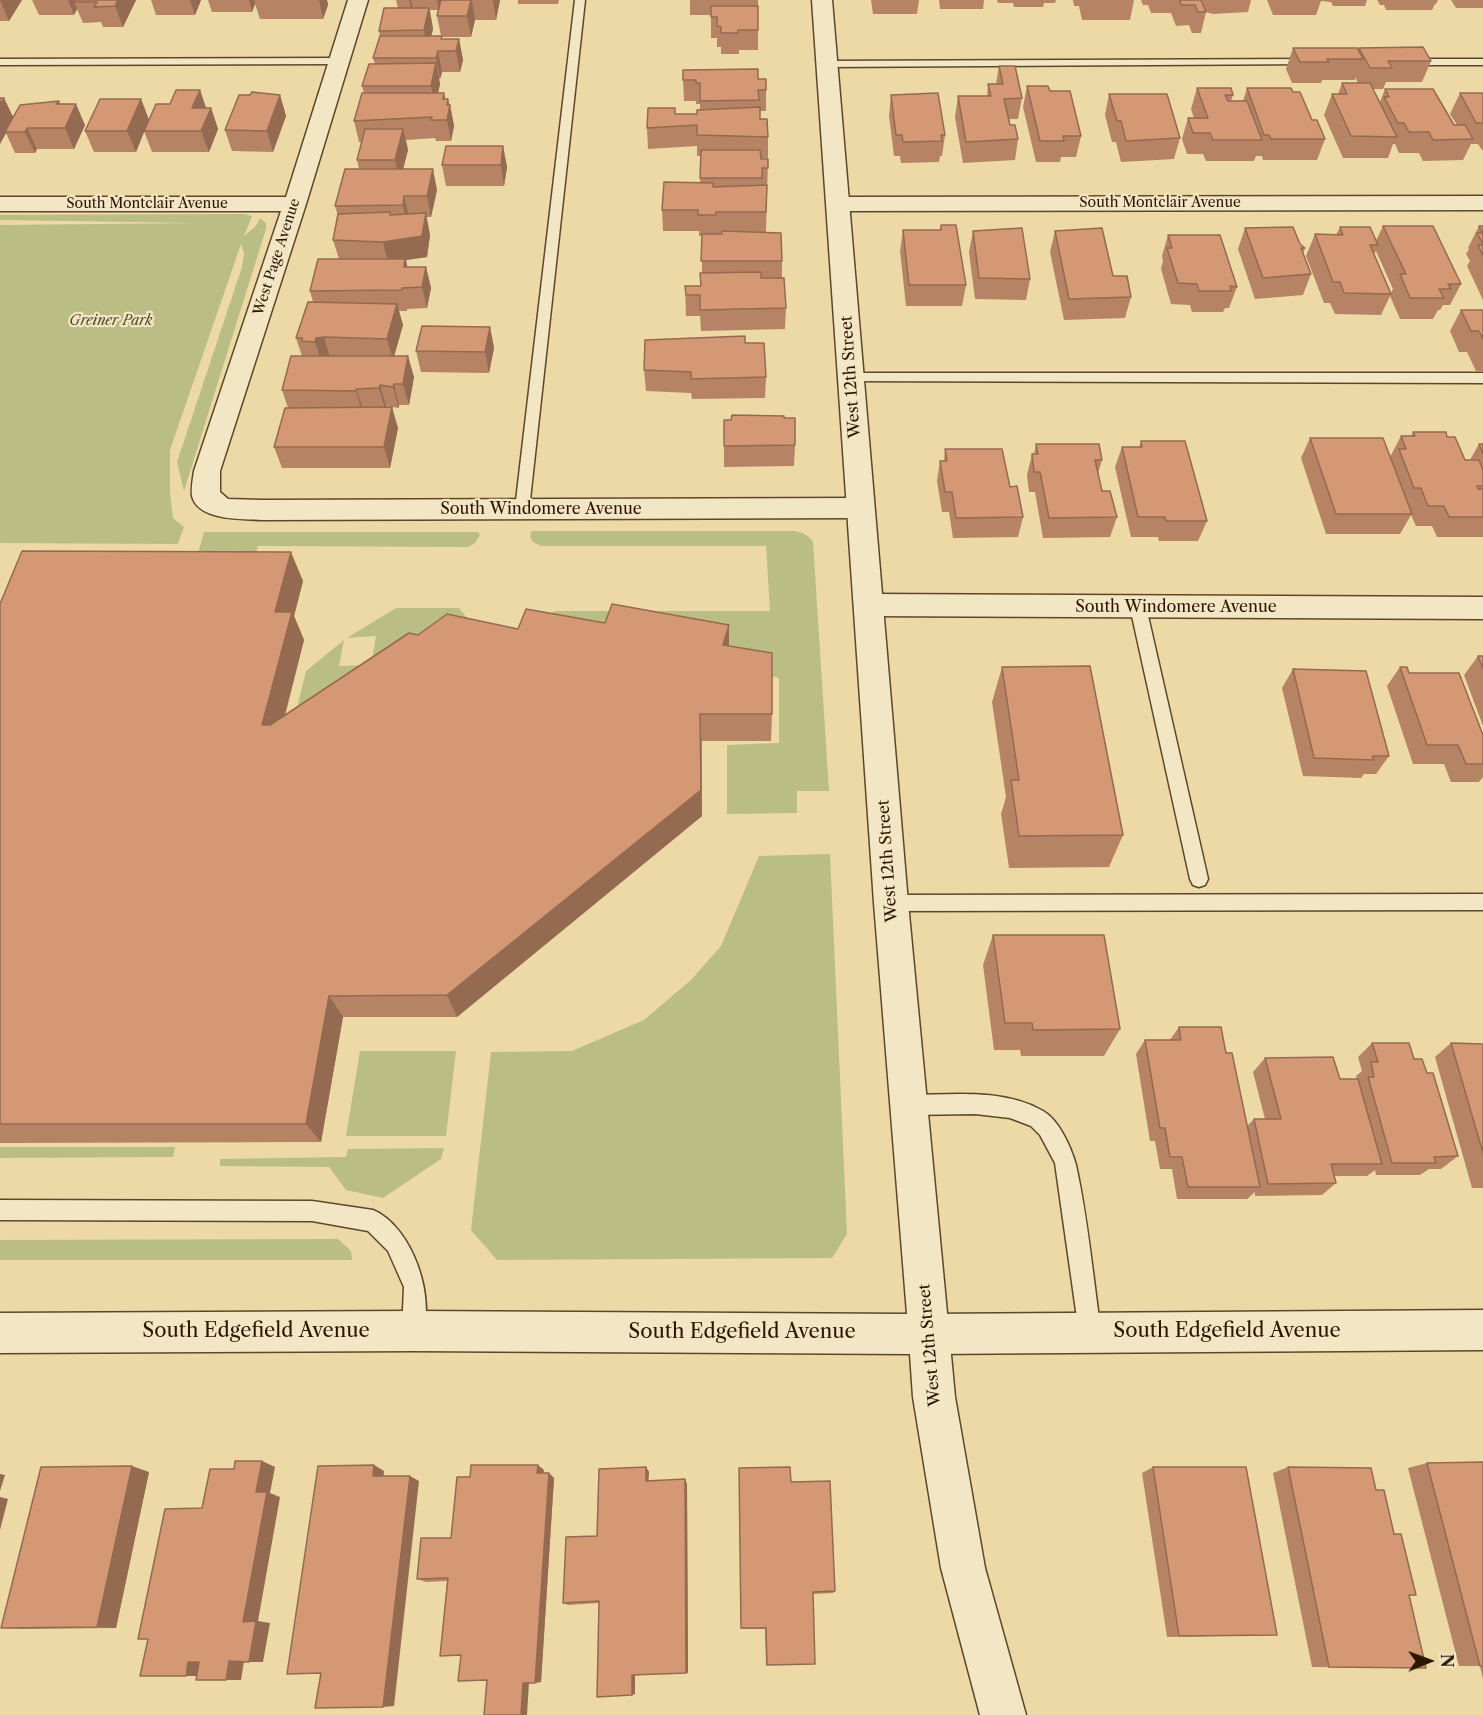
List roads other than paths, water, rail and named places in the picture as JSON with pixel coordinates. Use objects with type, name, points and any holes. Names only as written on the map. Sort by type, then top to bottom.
[{"type":"street","name":"West Page Avenue","points":[[222,508],[206,496],[207,471],[295,204],[358,0]]},
{"type":"street","name":"West 12th Street","points":[[822,0],[891,903],[934,1397],[963,1568],[1003,1715]]},
{"type":"street","name":"South Montclair Avenue","points":[[838,204],[1483,202]]},
{"type":"street","name":"South Montclair Avenue","points":[[0,204],[295,204]]},
{"type":"street","name":"South Windomere Avenue","points":[[222,508],[860,508]]},
{"type":"street","name":"South Windomere Avenue","points":[[869,605],[1483,608]]},
{"type":"street","name":"South Edgefield Avenue","points":[[0,1333],[413,1331],[928,1334],[1483,1330]]},
{"type":"lane","points":[[522,509],[580,0]]},
{"type":"lane","points":[[0,63],[338,61]]},
{"type":"lane","points":[[826,64],[1328,62]]},
{"type":"lane","points":[[1399,62],[1483,62]]},
{"type":"lane","points":[[851,378],[1483,378]]},
{"type":"lane","points":[[1138,607],[1199,879]]},
{"type":"lane","points":[[891,903],[1483,902]]},
{"type":"lane","points":[[909,1105],[997,1105],[1038,1119],[1055,1139],[1065,1163],[1090,1332]]},
{"type":"lane","points":[[0,1210],[312,1211],[372,1221],[396,1243],[415,1287],[413,1331]]},
{"type":"park label","name":"Greiner Park","points":[[111,321]]}]
